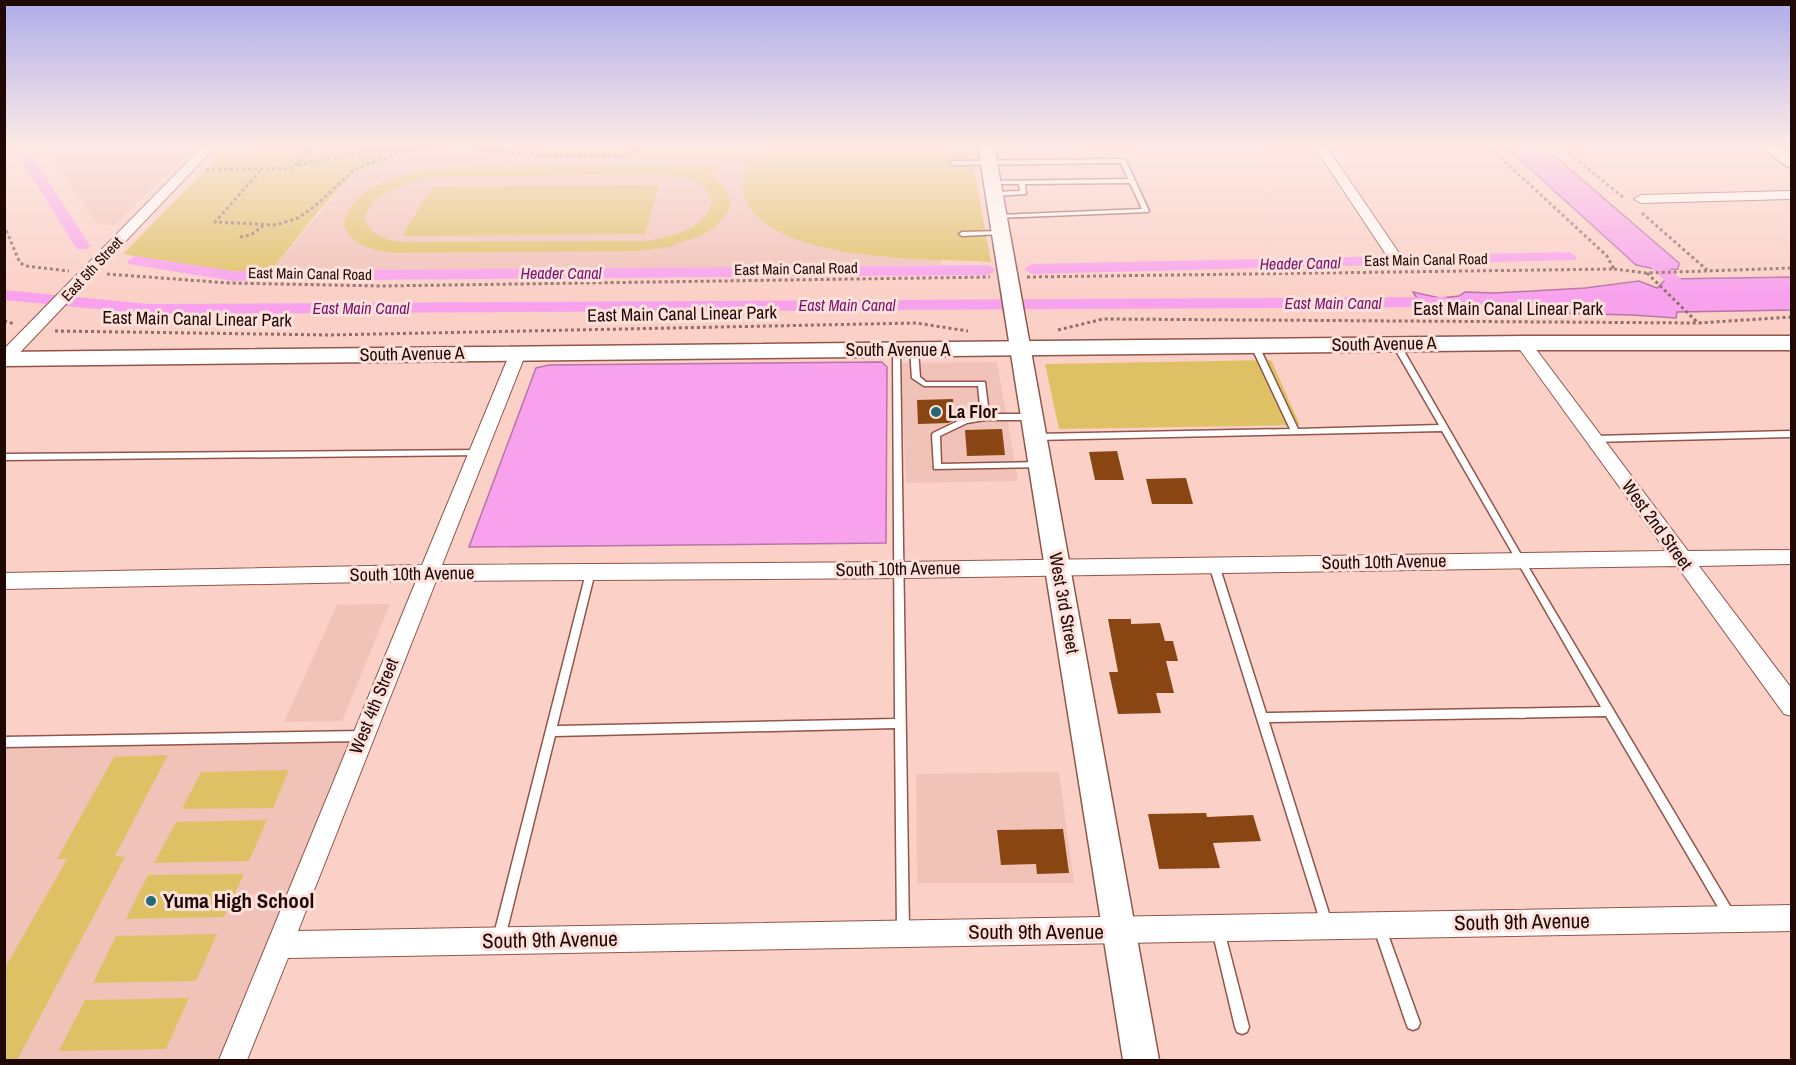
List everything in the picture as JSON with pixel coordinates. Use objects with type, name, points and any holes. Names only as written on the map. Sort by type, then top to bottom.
[{"type":"main road","name":"South Avenue A","points":[[5,359],[905,350],[1019,335],[1256,346],[1791,343]]},
{"type":"street","name":"East 5th Street","points":[[5,359],[162,196]]},
{"type":"street","name":"West 3rd Street","points":[[994,196],[1141,1060]]},
{"type":"street","points":[[1353,196],[1392,253]]},
{"type":"street","points":[[1641,199],[1765,196]]},
{"type":"street","name":"West 2nd Street","points":[[1523,343],[1791,707]]},
{"type":"street","name":"West 4th Street","points":[[233,1060],[518,353]]},
{"type":"street","name":"South 10th Avenue","points":[[4,581],[428,573],[900,570],[1791,557]]},
{"type":"street","name":"South 9th Avenue","points":[[281,945],[1791,918]]},
{"type":"lane","points":[[962,234],[999,225],[1146,211],[1139,196]]},
{"type":"lane","points":[[1396,344],[1520,560],[1732,919]]},
{"type":"lane","points":[[1256,346],[1294,431]]},
{"type":"lane","points":[[905,350],[918,382],[924,384],[982,384],[985,417]]},
{"type":"lane","points":[[903,933],[900,570],[905,350]]},
{"type":"lane","points":[[1040,465],[937,467],[936,435],[965,421],[985,417],[1034,427],[1294,431],[1444,428]]},
{"type":"lane","points":[[1594,439],[1791,434]]},
{"type":"lane","points":[[4,457],[479,453]]},
{"type":"lane","points":[[1214,565],[1327,925]]},
{"type":"lane","points":[[499,941],[590,572]]},
{"type":"lane","points":[[1261,718],[1609,711]]},
{"type":"lane","points":[[551,731],[901,723]]},
{"type":"lane","points":[[4,742],[362,736]]},
{"type":"lane","points":[[1378,924],[1413,1023]]},
{"type":"lane","points":[[1218,928],[1242,1027]]},
{"type":"path","points":[[238,196],[215,222],[276,225],[298,218],[326,196]]},
{"type":"path","points":[[1542,196],[1607,256],[1614,269]]},
{"type":"path","name":"East Main Canal Road","points":[[4,225],[20,263],[26,266],[87,273],[229,283],[381,286],[1009,281],[1614,269],[1646,273],[1791,268]]},
{"type":"path","points":[[240,237],[256,232],[263,225]]},
{"type":"path","points":[[1646,273],[1698,323]]},
{"type":"path","name":"East Main Canal Linear Park","points":[[1019,335],[1043,333],[1103,319],[1698,323],[1791,317]]},
{"type":"path","name":"East Main Canal Linear Park","points":[[4,321],[33,330],[329,335],[916,323],[970,331]]},
{"type":"shaded area","points":[[77,196],[145,196],[114,225],[97,224]]},
{"type":"shaded area","points":[[180,196],[333,196],[270,272],[234,273],[123,254]]},
{"type":"shaded area","points":[[335,196],[751,196],[753,212],[769,226],[786,235],[819,246],[867,255],[940,258],[942,265],[270,272]]},
{"type":"shaded area","points":[[382,196],[369,209],[364,218],[366,224],[383,238],[400,242],[648,241],[677,234],[694,226],[702,220],[713,203],[710,196],[728,196],[731,203],[728,212],[714,228],[700,236],[669,247],[638,251],[393,253],[364,246],[347,232],[344,225],[350,209],[360,197]]},
{"type":"shaded area","points":[[427,196],[656,196],[645,234],[402,236]]},
{"type":"shaded area","points":[[744,196],[979,196],[991,262],[894,257],[820,246],[787,236],[761,220]]},
{"type":"shaded area","points":[[1560,196],[1601,196],[1679,263],[1678,269],[1660,270],[1636,265]]},
{"type":"shaded area","points":[[1791,277],[1791,310],[1677,312],[1676,318],[1481,311],[1452,304],[1438,305],[1425,311],[1413,292],[1440,298],[1459,296],[1465,292],[1495,293],[1585,288],[1639,281],[1657,288],[1666,279]]},
{"type":"shaded area","points":[[1271,360],[1300,425],[1059,429],[1045,364]]},
{"type":"shaded area","points":[[882,362],[887,367],[886,543],[469,547],[536,368],[549,365]]},
{"type":"shaded area","points":[[997,362],[1018,481],[906,483],[900,363]]},
{"type":"shaded area","points":[[390,604],[342,721],[284,722],[337,605]]},
{"type":"shaded area","name":"Yuma High School","points":[[362,736],[233,1060],[5,1060],[4,742]]},
{"type":"shaded area","points":[[168,755],[115,856],[125,857],[17,1060],[5,1060],[5,968],[67,859],[57,859],[114,757]]},
{"type":"shaded area","points":[[289,770],[273,808],[182,809],[201,772]]},
{"type":"shaded area","points":[[1059,772],[1074,883],[917,883],[916,774]]},
{"type":"shaded area","points":[[267,820],[249,861],[154,863],[176,822]]},
{"type":"shaded area","points":[[244,874],[224,917],[126,919],[148,875]]},
{"type":"shaded area","points":[[217,934],[196,981],[93,983],[116,936]]},
{"type":"shaded area","points":[[189,998],[166,1049],[59,1051],[85,1000]]},
{"type":"building","name":"La Flor","points":[[953,399],[955,420],[948,423],[918,424],[917,400]]},
{"type":"building","points":[[1002,429],[1005,455],[967,456],[965,430]]},
{"type":"building","points":[[1117,451],[1124,480],[1095,480],[1089,452]]},
{"type":"building","points":[[1186,478],[1193,504],[1152,504],[1146,479]]},
{"type":"building","points":[[1108,619],[1131,619],[1131,624],[1160,623],[1165,641],[1173,641],[1178,661],[1166,661],[1174,693],[1156,693],[1161,713],[1118,714],[1109,672],[1118,672]]},
{"type":"building","points":[[1206,813],[1207,817],[1253,815],[1261,841],[1213,843],[1220,868],[1159,869],[1148,814]]},
{"type":"building","points":[[1063,829],[1069,873],[1037,874],[1036,864],[1001,865],[997,830]]},
{"type":"waterway","name":"Header Canal","points":[[50,196],[82,246]]},
{"type":"waterway","points":[[1641,250],[1691,297]]},
{"type":"waterway","name":"Header Canal","points":[[1032,269],[1569,257]]},
{"type":"waterway","name":"Header Canal","points":[[135,261],[233,276],[988,270]]},
{"type":"waterway","name":"East Main Canal","points":[[4,295],[148,309],[1446,302]]},
{"type":"place","name":"La Flor","points":[[936,412]]},
{"type":"place","name":"Yuma High School","points":[[151,901]]}]
